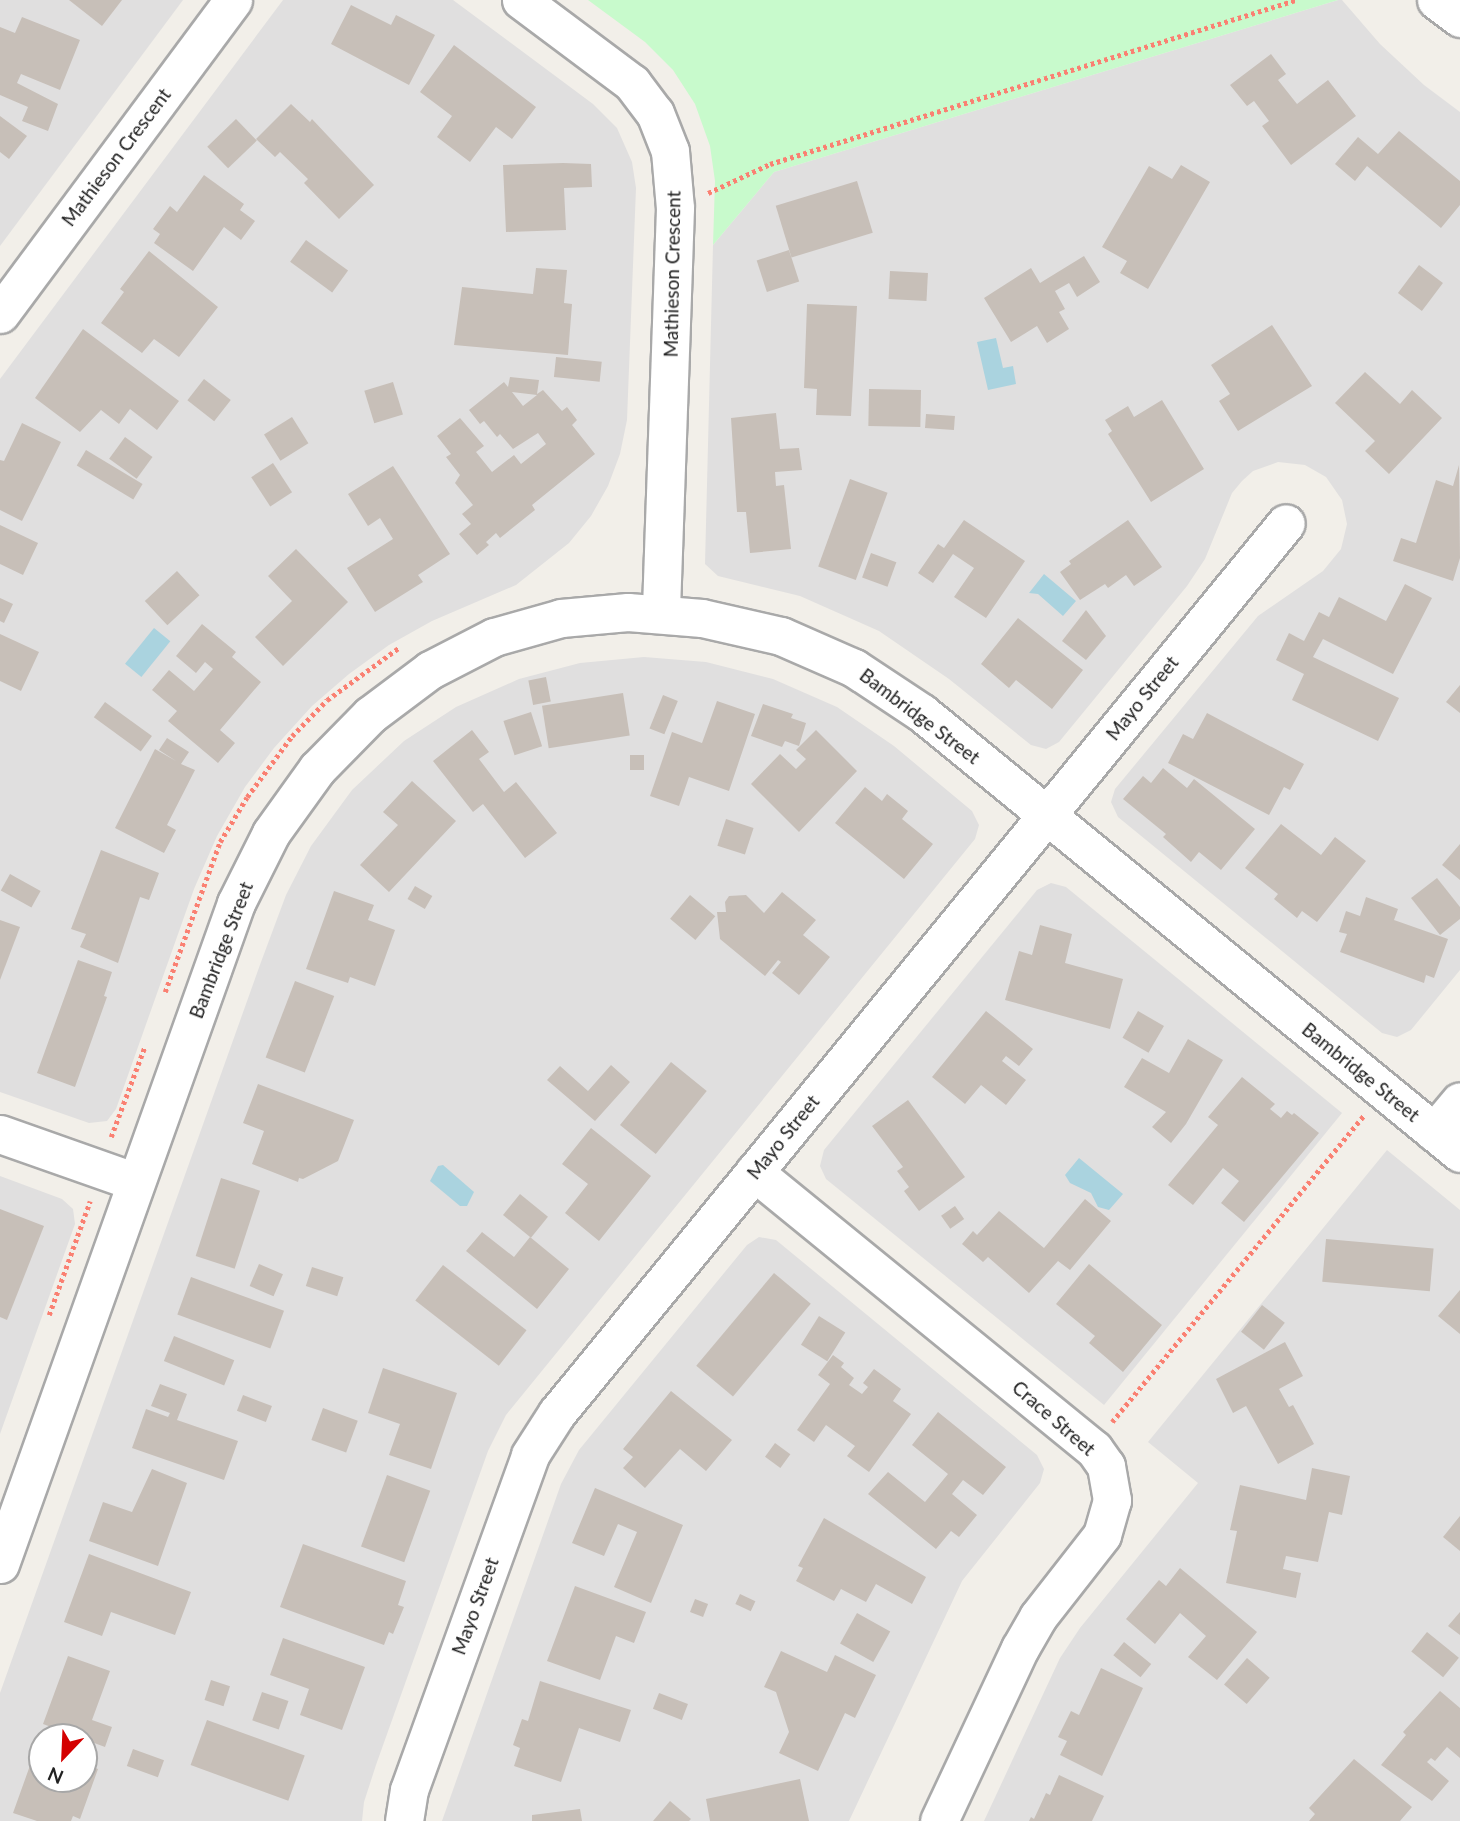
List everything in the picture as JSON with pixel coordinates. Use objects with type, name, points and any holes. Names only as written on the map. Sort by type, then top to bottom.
[{"type":"street","name":"Mathieson Crescent","points":[[0,314],[233,0]]},
{"type":"street","name":"Mathieson Crescent","points":[[520,0],[632,83],[655,113],[670,151],[675,208],[661,614]]},
{"type":"street","points":[[1436,0],[1460,18]]},
{"type":"street","name":"Mayo Street","points":[[404,1821],[409,1790],[530,1455],[557,1413],[1286,523]]},
{"type":"street","name":"Bambridge Street","points":[[0,1564],[236,903],[271,833],[317,769],[370,715],[430,670],[494,638],[561,618],[628,612],[702,618],[781,636],[854,667],[922,713],[1447,1143]]},
{"type":"street","points":[[1447,1143],[1460,1101]]},
{"type":"street","points":[[0,1134],[136,1182]]},
{"type":"street","name":"Crace Street","points":[[754,1172],[1092,1447],[1106,1466],[1112,1500],[1102,1535],[1038,1617],[1020,1648],[939,1821]]},
{"type":"path","points":[[675,208],[770,164],[1296,0]]},
{"type":"path","points":[[161,1005],[220,842],[247,796],[292,736],[327,700],[389,652],[412,640]]},
{"type":"path","points":[[48,1317],[146,1043]]},
{"type":"path","points":[[1092,1447],[1384,1091]]},
{"type":"shaded area","points":[[0,0],[183,0],[0,246]]},
{"type":"shaded area","points":[[283,0],[453,0],[593,104],[617,128],[632,162],[636,188],[627,420],[620,454],[608,486],[591,516],[569,543],[516,585],[432,621],[389,645],[349,674],[312,706],[274,748],[245,787],[217,836],[194,889],[116,1109],[107,1121],[89,1123],[0,1092],[0,379]]},
{"type":"shaded area","points":[[1342,0],[1380,44],[1424,85],[1460,112],[1460,970],[1411,1030],[1397,1037],[1382,1033],[1118,817],[1111,802],[1115,789],[1258,616],[1323,571],[1341,549],[1347,524],[1342,500],[1326,477],[1305,465],[1278,462],[1253,471],[1242,481],[1232,493],[1205,559],[1187,586],[1059,742],[1046,749],[1031,745],[949,679],[879,631],[800,596],[718,576],[705,564],[713,245],[774,172]]},
{"type":"shaded area","points":[[644,657],[706,662],[773,679],[837,707],[894,746],[972,811],[979,825],[975,839],[506,1415],[488,1451],[376,1765],[364,1802],[362,1821],[0,1821],[0,1693],[286,895],[311,846],[352,790],[404,741],[456,707],[519,679],[580,663]]},
{"type":"shaded area","points":[[1051,883],[1066,887],[1342,1113],[1104,1405],[826,1179],[820,1166],[824,1150],[1037,890]]},
{"type":"shaded area","points":[[1387,1150],[1460,1210],[1460,1821],[984,1821],[1060,1658],[1080,1628],[1198,1483],[1148,1442]]},
{"type":"shaded area","points":[[0,1176],[62,1199],[73,1209],[75,1224],[0,1434]]},
{"type":"shaded area","points":[[759,1237],[776,1240],[1037,1455],[1044,1469],[1040,1483],[962,1581],[849,1821],[442,1821],[561,1484],[579,1450],[747,1245]]},
{"type":"green space","points":[[588,0],[1338,0],[774,172],[713,245],[715,181],[710,146],[695,104],[673,70],[645,42]]},
{"type":"water","points":[[996,338],[1003,368],[1013,366],[1016,384],[988,390],[977,342]]},
{"type":"water","points":[[1044,574],[1076,601],[1063,616],[1038,594],[1029,593]]},
{"type":"water","points":[[154,628],[170,641],[141,677],[125,664]]},
{"type":"water","points":[[1079,1158],[1123,1194],[1109,1210],[1098,1207],[1091,1193],[1070,1183],[1065,1175]]},
{"type":"water","points":[[443,1165],[474,1192],[467,1206],[460,1206],[430,1181],[438,1166]]},
{"type":"building","points":[[69,0],[122,0],[102,26]]},
{"type":"building","points":[[351,5],[391,25],[396,15],[435,35],[409,85],[331,44]]},
{"type":"building","points":[[22,17],[80,40],[60,90],[21,74],[17,83],[58,104],[48,131],[22,121],[28,107],[0,95],[0,27],[15,33]]},
{"type":"building","points":[[454,45],[536,107],[512,139],[496,127],[470,162],[437,137],[452,116],[420,92]]},
{"type":"building","points":[[1271,54],[1286,74],[1278,80],[1297,104],[1328,80],[1356,116],[1291,165],[1262,126],[1269,121],[1254,101],[1247,106],[1230,85]]},
{"type":"building","points":[[291,104],[310,122],[312,119],[374,185],[339,219],[304,183],[308,179],[280,152],[275,157],[256,139]]},
{"type":"building","points":[[0,116],[27,136],[9,159],[0,152]]},
{"type":"building","points":[[236,119],[257,141],[228,168],[207,147]]},
{"type":"building","points":[[1399,131],[1460,181],[1460,205],[1441,228],[1367,166],[1355,181],[1335,164],[1358,137],[1378,154]]},
{"type":"building","points":[[591,164],[592,187],[564,188],[566,230],[506,232],[503,165]]},
{"type":"building","points":[[1181,165],[1210,182],[1148,289],[1120,273],[1127,261],[1102,247],[1149,166],[1172,179]]},
{"type":"building","points":[[204,175],[244,204],[240,210],[255,221],[241,240],[224,227],[193,271],[154,243],[160,234],[153,229],[170,206],[177,212]]},
{"type":"building","points":[[857,181],[873,233],[792,257],[776,206]]},
{"type":"building","points":[[306,240],[348,271],[332,292],[290,262]]},
{"type":"building","points":[[789,250],[799,281],[767,292],[757,261]]},
{"type":"building","points":[[149,251],[218,307],[179,357],[154,339],[142,353],[101,323],[124,292],[120,289]]},
{"type":"building","points":[[1084,256],[1100,282],[1077,297],[1069,283],[1055,291],[1065,309],[1059,312],[1069,329],[1047,343],[1037,326],[1011,342],[984,298],[1031,268],[1040,283]]},
{"type":"building","points":[[1419,265],[1443,283],[1422,311],[1398,293]]},
{"type":"building","points":[[536,268],[567,270],[564,303],[572,304],[568,355],[454,345],[462,287],[533,294]]},
{"type":"building","points":[[890,271],[928,273],[926,301],[889,299]]},
{"type":"building","points":[[807,304],[857,306],[851,416],[816,415],[817,389],[804,388]]},
{"type":"building","points":[[1272,325],[1312,386],[1238,431],[1219,401],[1230,394],[1211,365]]},
{"type":"building","points":[[83,329],[179,401],[157,430],[130,409],[119,424],[101,410],[80,432],[35,398]]},
{"type":"building","points":[[556,357],[602,362],[600,382],[554,377]]},
{"type":"building","points":[[1365,372],[1400,404],[1412,390],[1442,418],[1389,474],[1365,451],[1375,441],[1335,403]]},
{"type":"building","points":[[510,377],[539,380],[537,394],[543,390],[562,411],[567,407],[577,420],[572,425],[595,454],[532,505],[535,510],[500,538],[496,533],[486,542],[489,545],[477,555],[459,534],[471,524],[462,514],[473,505],[455,483],[460,475],[446,457],[451,454],[437,436],[460,418],[484,446],[476,452],[492,472],[514,455],[521,464],[546,444],[538,433],[513,449],[500,434],[497,437],[484,421],[480,424],[469,410],[504,382],[508,387]],"holes":[[[512,392],[537,395],[523,406]]]},
{"type":"building","points":[[204,379],[231,400],[214,421],[187,400]]},
{"type":"building","points":[[393,382],[403,415],[374,423],[364,391]]},
{"type":"building","points":[[869,389],[921,390],[920,427],[868,426]]},
{"type":"building","points":[[1162,400],[1204,469],[1151,502],[1108,434],[1112,431],[1105,420],[1128,406],[1134,417]]},
{"type":"building","points":[[776,413],[780,449],[799,448],[802,470],[775,472],[776,486],[784,485],[791,549],[750,553],[746,512],[737,512],[731,418]]},
{"type":"building","points":[[926,414],[955,416],[954,430],[925,428]]},
{"type":"building","points":[[292,417],[308,443],[280,461],[264,434]]},
{"type":"building","points":[[22,423],[61,442],[22,521],[0,510],[0,460],[4,461]]},
{"type":"building","points":[[125,437],[153,457],[137,479],[109,459]]},
{"type":"building","points":[[86,450],[143,484],[133,499],[77,465]]},
{"type":"building","points":[[273,463],[292,492],[270,507],[251,477]]},
{"type":"building","points":[[1459,465],[1460,558],[1453,581],[1393,561],[1401,538],[1416,543],[1436,480],[1453,486]]},
{"type":"building","points":[[393,466],[450,554],[418,575],[423,582],[375,612],[347,568],[393,539],[380,518],[368,526],[348,494]]},
{"type":"building","points":[[850,479],[888,493],[856,580],[818,566]]},
{"type":"building","points":[[964,520],[1025,561],[986,618],[954,597],[974,568],[953,554],[933,583],[918,573],[938,544],[944,548]]},
{"type":"building","points":[[1128,520],[1162,567],[1134,586],[1126,575],[1108,588],[1105,584],[1080,600],[1060,572],[1071,564],[1069,561]]},
{"type":"building","points":[[0,525],[38,543],[23,575],[0,564]]},
{"type":"building","points":[[296,549],[348,602],[283,666],[255,637],[292,601],[268,576]]},
{"type":"building","points":[[871,553],[896,562],[887,587],[862,577]]},
{"type":"building","points":[[177,571],[200,595],[167,625],[145,601]]},
{"type":"building","points":[[1405,584],[1432,598],[1393,674],[1323,639],[1313,657],[1399,698],[1378,741],[1292,700],[1304,674],[1276,660],[1289,633],[1304,641],[1319,612],[1329,617],[1339,597],[1386,621]]},
{"type":"building","points":[[0,598],[13,604],[4,623],[0,621]]},
{"type":"building","points":[[1086,610],[1106,636],[1086,660],[1062,641]]},
{"type":"building","points":[[1018,618],[1083,670],[1052,709],[1016,680],[1009,688],[981,664]]},
{"type":"building","points":[[202,624],[236,652],[232,657],[261,682],[220,730],[235,743],[218,763],[168,721],[177,711],[152,690],[169,670],[194,691],[213,669],[205,662],[196,673],[176,656]]},
{"type":"building","points":[[0,634],[39,652],[21,691],[0,681]]},
{"type":"building","points":[[546,677],[551,702],[533,705],[528,680]]},
{"type":"building","points":[[1460,685],[1460,713],[1446,702]]},
{"type":"building","points":[[623,693],[630,735],[549,748],[542,706]]},
{"type":"building","points":[[663,695],[678,701],[664,734],[650,728]]},
{"type":"building","points":[[717,701],[755,714],[729,791],[689,777],[679,806],[650,796],[672,732],[702,743]]},
{"type":"building","points":[[105,702],[152,736],[141,751],[94,717]]},
{"type":"building","points":[[763,704],[793,714],[791,718],[806,723],[799,746],[785,741],[782,747],[751,736]]},
{"type":"building","points":[[531,712],[542,746],[515,755],[503,721]]},
{"type":"building","points":[[1207,713],[1304,764],[1290,790],[1284,787],[1269,815],[1168,763],[1183,734],[1193,739]]},
{"type":"building","points":[[472,730],[489,752],[479,759],[504,792],[516,782],[557,833],[525,858],[483,804],[473,812],[433,761]]},
{"type":"building","points":[[816,730],[857,771],[799,832],[751,784],[780,754],[796,769],[806,759],[796,750]]},
{"type":"building","points":[[167,738],[189,752],[181,764],[195,770],[167,825],[176,830],[164,853],[115,828],[155,749],[176,761],[159,750]]},
{"type":"building","points":[[630,755],[644,755],[644,770],[630,770]]},
{"type":"building","points":[[1163,768],[1187,788],[1194,779],[1255,829],[1221,870],[1199,852],[1191,862],[1163,837],[1166,834],[1123,799],[1143,776],[1151,783]]},
{"type":"building","points":[[412,781],[456,821],[389,892],[360,865],[398,825],[383,812]]},
{"type":"building","points":[[865,787],[882,801],[887,794],[908,811],[902,819],[933,844],[904,879],[835,823]]},
{"type":"building","points":[[726,819],[754,828],[745,855],[717,846]]},
{"type":"building","points":[[1281,824],[1321,855],[1335,837],[1366,861],[1317,922],[1302,911],[1297,918],[1274,899],[1278,894],[1245,868]]},
{"type":"building","points":[[1460,844],[1460,880],[1442,865]]},
{"type":"building","points":[[101,850],[159,873],[149,900],[140,897],[118,963],[80,947],[86,934],[71,929]]},
{"type":"building","points":[[10,874],[41,891],[31,908],[1,891]]},
{"type":"building","points":[[1437,878],[1460,907],[1460,919],[1440,935],[1411,898]]},
{"type":"building","points":[[415,886],[432,896],[425,909],[408,899]]},
{"type":"building","points":[[334,891],[374,905],[368,920],[395,930],[375,986],[350,977],[348,983],[306,969]]},
{"type":"building","points":[[782,892],[816,920],[803,935],[830,957],[799,995],[772,973],[781,962],[778,960],[765,976],[720,939],[717,912],[726,912],[725,902],[729,896],[746,895],[764,913]]},
{"type":"building","points":[[690,895],[715,916],[695,940],[670,919]]},
{"type":"building","points":[[1366,897],[1398,909],[1394,920],[1448,939],[1434,978],[1426,975],[1424,983],[1340,952],[1347,934],[1339,932],[1346,911],[1360,916]]},
{"type":"building","points":[[0,920],[20,927],[0,980]]},
{"type":"building","points":[[1040,925],[1072,934],[1065,963],[1123,979],[1110,1029],[1005,1000],[1019,951],[1032,955]]},
{"type":"building","points":[[78,960],[112,972],[104,996],[107,997],[75,1087],[37,1073]]},
{"type":"building","points":[[295,981],[334,996],[305,1073],[266,1058]]},
{"type":"building","points":[[986,1011],[1033,1049],[1019,1066],[1006,1056],[1002,1061],[1026,1080],[1006,1105],[981,1085],[965,1104],[932,1077]]},
{"type":"building","points":[[1138,1011],[1164,1026],[1148,1053],[1122,1038]]},
{"type":"building","points":[[1188,1039],[1223,1060],[1186,1124],[1171,1143],[1152,1127],[1166,1112],[1124,1087],[1142,1058],[1169,1073]]},
{"type":"building","points":[[671,1062],[707,1091],[656,1154],[620,1125]]},
{"type":"building","points":[[611,1065],[630,1082],[595,1121],[547,1080],[560,1066],[588,1091]]},
{"type":"building","points":[[1242,1077],[1275,1104],[1270,1109],[1281,1118],[1287,1111],[1292,1115],[1294,1113],[1319,1133],[1244,1222],[1221,1203],[1239,1181],[1223,1168],[1193,1205],[1168,1185],[1218,1125],[1208,1117]]},
{"type":"building","points":[[258,1084],[354,1120],[338,1161],[303,1179],[299,1178],[298,1182],[252,1164],[264,1131],[243,1123]]},
{"type":"building","points":[[908,1100],[965,1177],[919,1211],[904,1191],[909,1187],[897,1171],[903,1167],[872,1126]]},
{"type":"building","points":[[591,1128],[651,1176],[599,1241],[565,1213],[588,1184],[562,1164]]},
{"type":"building","points":[[221,1178],[260,1191],[235,1269],[196,1256]]},
{"type":"building","points":[[520,1194],[548,1217],[531,1238],[503,1215]]},
{"type":"building","points":[[1085,1199],[1111,1221],[1070,1270],[1058,1261],[1029,1293],[988,1257],[983,1262],[962,1244],[973,1231],[977,1235],[999,1211],[1044,1248]]},
{"type":"building","points":[[955,1206],[964,1219],[950,1229],[941,1216]]},
{"type":"building","points":[[0,1209],[44,1226],[7,1320],[0,1317]]},
{"type":"building","points":[[482,1232],[514,1257],[530,1237],[569,1269],[537,1309],[466,1251]]},
{"type":"building","points":[[1326,1239],[1434,1248],[1430,1291],[1322,1282]]},
{"type":"building","points":[[259,1264],[283,1274],[274,1296],[250,1286]]},
{"type":"building","points":[[1089,1264],[1162,1325],[1123,1372],[1089,1343],[1095,1336],[1056,1304]]},
{"type":"building","points":[[443,1265],[527,1330],[499,1366],[415,1300]]},
{"type":"building","points":[[312,1267],[343,1277],[337,1296],[306,1286]]},
{"type":"building","points":[[774,1273],[811,1304],[733,1397],[696,1366]]},
{"type":"building","points":[[191,1277],[284,1311],[270,1348],[177,1315]]},
{"type":"building","points":[[1460,1290],[1460,1334],[1438,1316]]},
{"type":"building","points":[[1262,1305],[1285,1323],[1264,1350],[1241,1332]]},
{"type":"building","points":[[819,1316],[845,1332],[827,1361],[801,1345]]},
{"type":"building","points":[[174,1336],[234,1360],[224,1385],[164,1361]]},
{"type":"building","points":[[1285,1342],[1303,1376],[1279,1389],[1289,1407],[1293,1405],[1314,1444],[1278,1464],[1246,1406],[1233,1413],[1216,1379]]},
{"type":"building","points":[[833,1355],[844,1363],[841,1367],[854,1378],[849,1385],[862,1394],[868,1387],[863,1383],[874,1369],[901,1389],[893,1401],[911,1414],[869,1472],[847,1456],[855,1446],[826,1425],[814,1442],[797,1430],[830,1384],[818,1375]]},
{"type":"building","points":[[383,1368],[457,1393],[431,1469],[389,1455],[400,1424],[368,1413]]},
{"type":"building","points":[[160,1384],[187,1394],[177,1420],[238,1441],[224,1480],[132,1448],[146,1409],[168,1417],[170,1413],[151,1406]]},
{"type":"building","points":[[671,1391],[732,1440],[706,1471],[680,1449],[645,1488],[623,1468],[633,1457],[623,1449]]},
{"type":"building","points":[[243,1395],[272,1406],[266,1422],[237,1411]]},
{"type":"building","points":[[323,1408],[358,1421],[346,1453],[311,1440]]},
{"type":"building","points":[[938,1412],[1006,1467],[983,1495],[963,1480],[952,1494],[977,1515],[959,1537],[951,1531],[936,1549],[868,1494],[888,1472],[925,1502],[948,1474],[912,1445]]},
{"type":"building","points":[[775,1443],[790,1454],[780,1468],[765,1457]]},
{"type":"building","points":[[1312,1468],[1350,1476],[1342,1515],[1329,1512],[1318,1562],[1286,1556],[1283,1569],[1301,1573],[1296,1598],[1226,1583],[1237,1531],[1230,1530],[1240,1485],[1306,1500]]},
{"type":"building","points":[[152,1469],[187,1483],[158,1566],[89,1541],[103,1502],[132,1512]]},
{"type":"building","points":[[387,1475],[430,1491],[404,1562],[361,1546]]},
{"type":"building","points":[[595,1488],[683,1525],[651,1603],[614,1587],[637,1532],[618,1524],[604,1556],[572,1543]]},
{"type":"building","points":[[1460,1516],[1460,1551],[1443,1537]]},
{"type":"building","points":[[824,1518],[926,1577],[912,1604],[876,1584],[866,1602],[841,1589],[834,1601],[796,1581],[803,1568],[798,1566]]},
{"type":"building","points":[[303,1544],[406,1581],[398,1605],[404,1607],[393,1634],[389,1632],[384,1645],[280,1607]]},
{"type":"building","points":[[89,1554],[191,1592],[175,1635],[111,1612],[102,1636],[64,1622]]},
{"type":"building","points":[[1180,1568],[1257,1632],[1217,1680],[1188,1657],[1206,1636],[1180,1613],[1155,1644],[1126,1619],[1159,1580],[1166,1586]]},
{"type":"building","points":[[575,1586],[646,1612],[634,1643],[616,1636],[600,1680],[547,1661]]},
{"type":"building","points":[[740,1594],[755,1601],[751,1611],[735,1604]]},
{"type":"building","points":[[695,1599],[708,1604],[703,1617],[690,1612]]},
{"type":"building","points":[[1460,1612],[1460,1635],[1448,1626]]},
{"type":"building","points":[[857,1613],[890,1631],[873,1662],[840,1644]]},
{"type":"building","points":[[1427,1632],[1459,1658],[1443,1677],[1411,1651]]},
{"type":"building","points":[[283,1638],[365,1667],[342,1730],[300,1715],[309,1689],[270,1675]]},
{"type":"building","points":[[1124,1642],[1151,1664],[1141,1677],[1113,1655]]},
{"type":"building","points":[[781,1651],[827,1672],[835,1655],[876,1675],[855,1718],[845,1713],[818,1771],[779,1753],[789,1732],[776,1692],[764,1687]]},
{"type":"building","points":[[68,1656],[110,1671],[92,1720],[112,1727],[105,1747],[98,1744],[98,1723],[43,1723]]},
{"type":"building","points":[[1247,1658],[1270,1678],[1247,1704],[1224,1684]]},
{"type":"building","points":[[1101,1668],[1143,1688],[1102,1776],[1060,1755],[1067,1741],[1058,1737],[1071,1711],[1079,1715]]},
{"type":"building","points":[[211,1680],[230,1686],[224,1706],[205,1700]]},
{"type":"building","points":[[540,1681],[631,1710],[620,1742],[579,1728],[561,1782],[514,1766],[520,1748],[513,1745],[522,1719],[528,1721]]},
{"type":"building","points":[[1440,1691],[1460,1708],[1460,1758],[1447,1747],[1435,1761],[1431,1758],[1427,1762],[1449,1781],[1432,1801],[1381,1765],[1406,1735],[1403,1732]]},
{"type":"building","points":[[262,1692],[288,1701],[279,1729],[252,1720]]},
{"type":"building","points":[[659,1693],[688,1704],[682,1720],[653,1709]]},
{"type":"building","points":[[207,1720],[305,1756],[288,1801],[191,1765]]},
{"type":"building","points":[[133,1749],[164,1760],[158,1777],[127,1766]]},
{"type":"building","points":[[1354,1759],[1412,1807],[1400,1821],[1309,1821],[1315,1814],[1309,1808]]},
{"type":"building","points":[[28,1771],[28,1793],[89,1793],[80,1819],[73,1816],[71,1821],[37,1821],[13,1813]]},
{"type":"building","points":[[1059,1775],[1104,1796],[1092,1821],[1029,1821],[1031,1817],[1034,1819],[1046,1793],[1050,1795]]},
{"type":"building","points":[[800,1779],[809,1821],[710,1821],[706,1799]]},
{"type":"building","points":[[670,1801],[691,1819],[653,1821]]},
{"type":"building","points":[[580,1809],[582,1821],[532,1821],[532,1815]]}]
